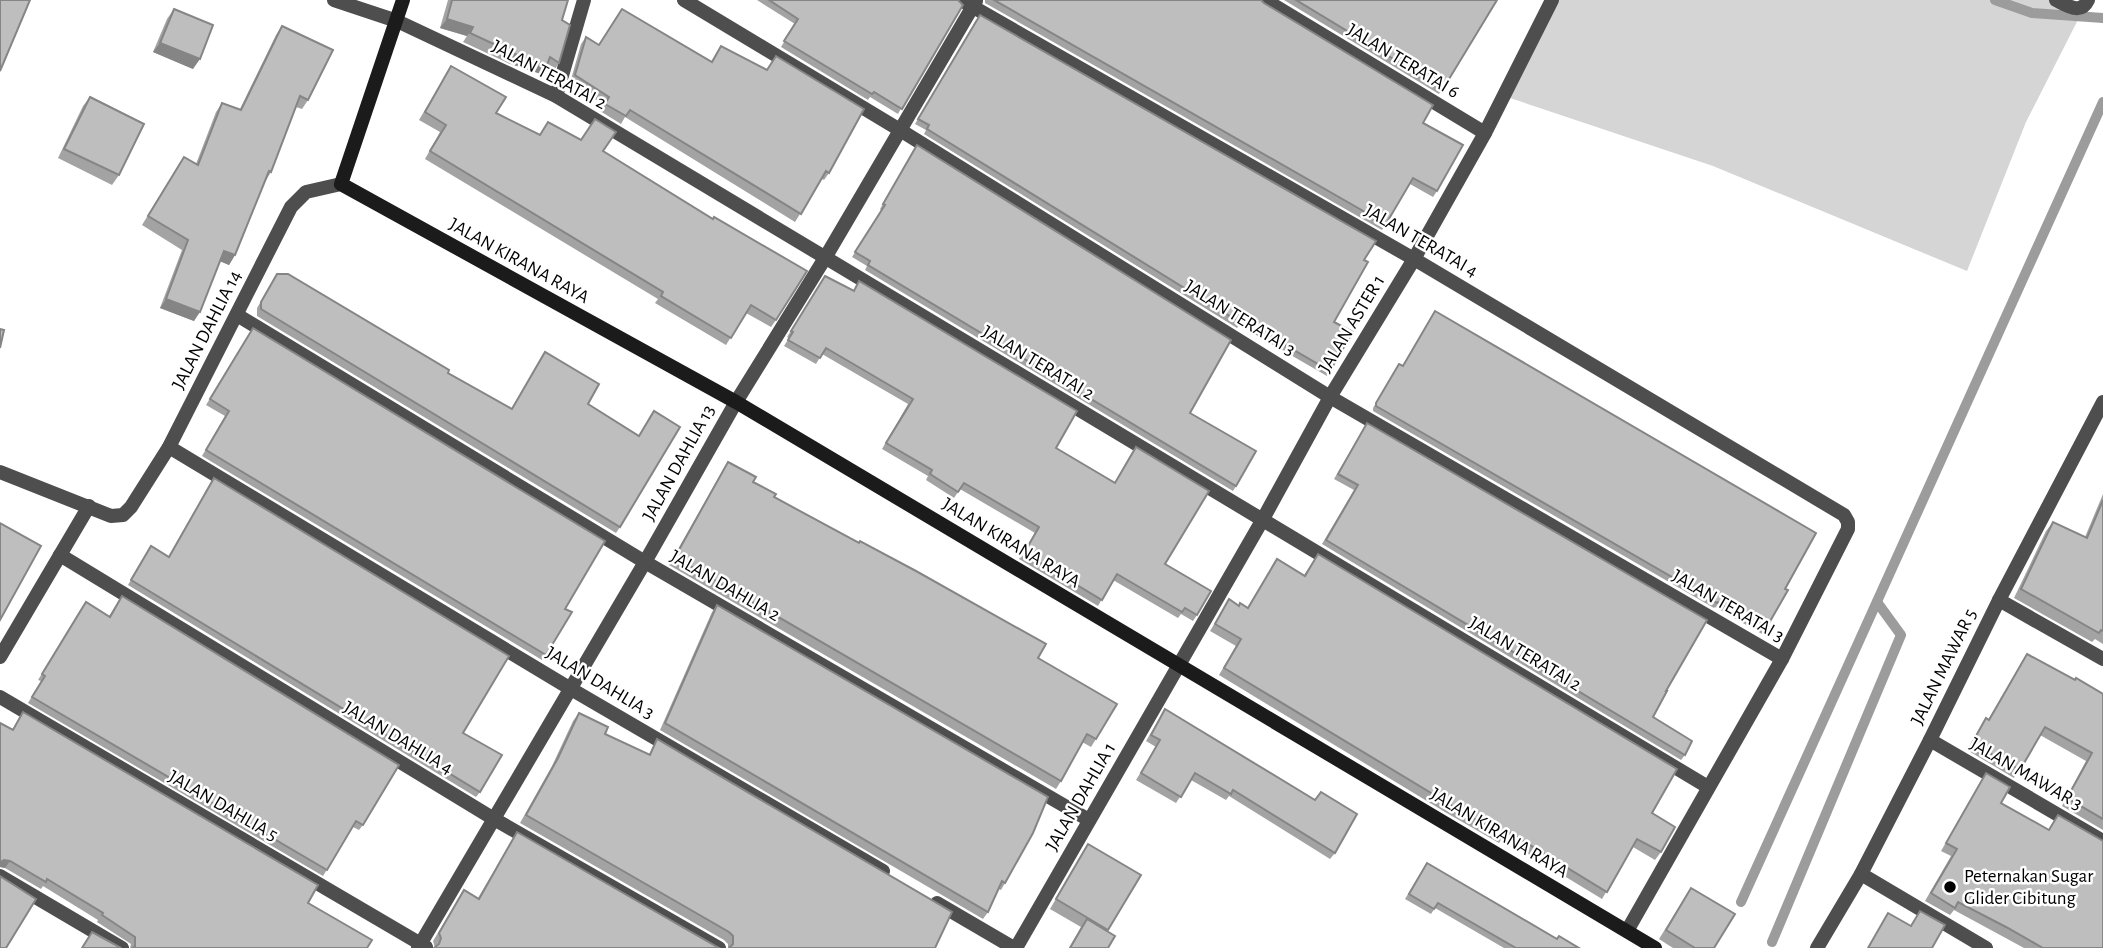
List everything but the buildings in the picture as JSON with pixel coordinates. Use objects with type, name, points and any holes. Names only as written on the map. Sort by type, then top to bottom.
[{"type":"street","name":"JALAN TERATAI 2","points":[[334,0],[397,21],[555,96],[1708,787]]},
{"type":"street","points":[[341,184],[403,0]]},
{"type":"street","points":[[555,96],[584,0]]},
{"type":"street","name":"JALAN TERATAI 3","points":[[684,0],[900,130],[1331,397],[1782,659]]},
{"type":"street","name":"JALAN TERATAI 6","points":[[1265,0],[1485,133]]},
{"type":"street","name":"JALAN ASTER 1","points":[[1180,665],[1331,397],[1414,259],[1485,133],[1552,0]]},
{"type":"street","points":[[2056,0],[2074,9],[2085,6],[2088,0]]},
{"type":"street","name":"JALAN DAHLIA 13","points":[[422,947],[736,402],[900,130],[970,2]]},
{"type":"street","name":"JALAN TERATAI 4","points":[[970,2],[1414,259],[1844,515],[1848,529],[1782,659]]},
{"type":"street","name":"JALAN DAHLIA 14","points":[[89,506],[111,516],[122,515],[131,507],[169,447],[291,207],[306,192],[341,184]]},
{"type":"street","name":"JALAN KIRANA RAYA","points":[[341,184],[736,402],[1655,948]]},
{"type":"street","name":"JALAN DAHLIA 2","points":[[237,315],[645,562],[1089,820]]},
{"type":"street","name":"JALAN MAWAR 5","points":[[1817,948],[1861,874],[1999,600],[2103,402]]},
{"type":"street","name":"JALAN DAHLIA 3","points":[[169,447],[571,689],[894,878]]},
{"type":"street","points":[[0,472],[89,506],[0,657]]},
{"type":"street","name":"JALAN DAHLIA 4","points":[[60,555],[494,818],[719,948]]},
{"type":"street","points":[[1999,600],[2103,659]]},
{"type":"street","points":[[1627,931],[1782,659]]},
{"type":"street","name":"JALAN DAHLIA 1","points":[[1015,948],[1180,665]]},
{"type":"street","name":"JALAN DAHLIA 5","points":[[0,697],[422,947]]},
{"type":"street","name":"JALAN MAWAR 3","points":[[1930,740],[2103,841]]},
{"type":"street","points":[[1861,874],[1986,948]]},
{"type":"street","points":[[0,876],[122,948]]},
{"type":"street","points":[[930,899],[1015,948]]},
{"type":"shaded area","points":[[1552,0],[2062,0],[2085,6],[2026,122],[1967,271],[1713,166],[1504,96]]},
{"type":"waterway","points":[[1995,0],[2032,13],[2103,18]]},
{"type":"waterway","points":[[1741,902],[2103,102]]},
{"type":"waterway","points":[[1772,942],[1901,635],[1877,602]]},
{"type":"place","name":"Peternakan Sugar Glider Cibitung","points":[[1950,887]]}]
